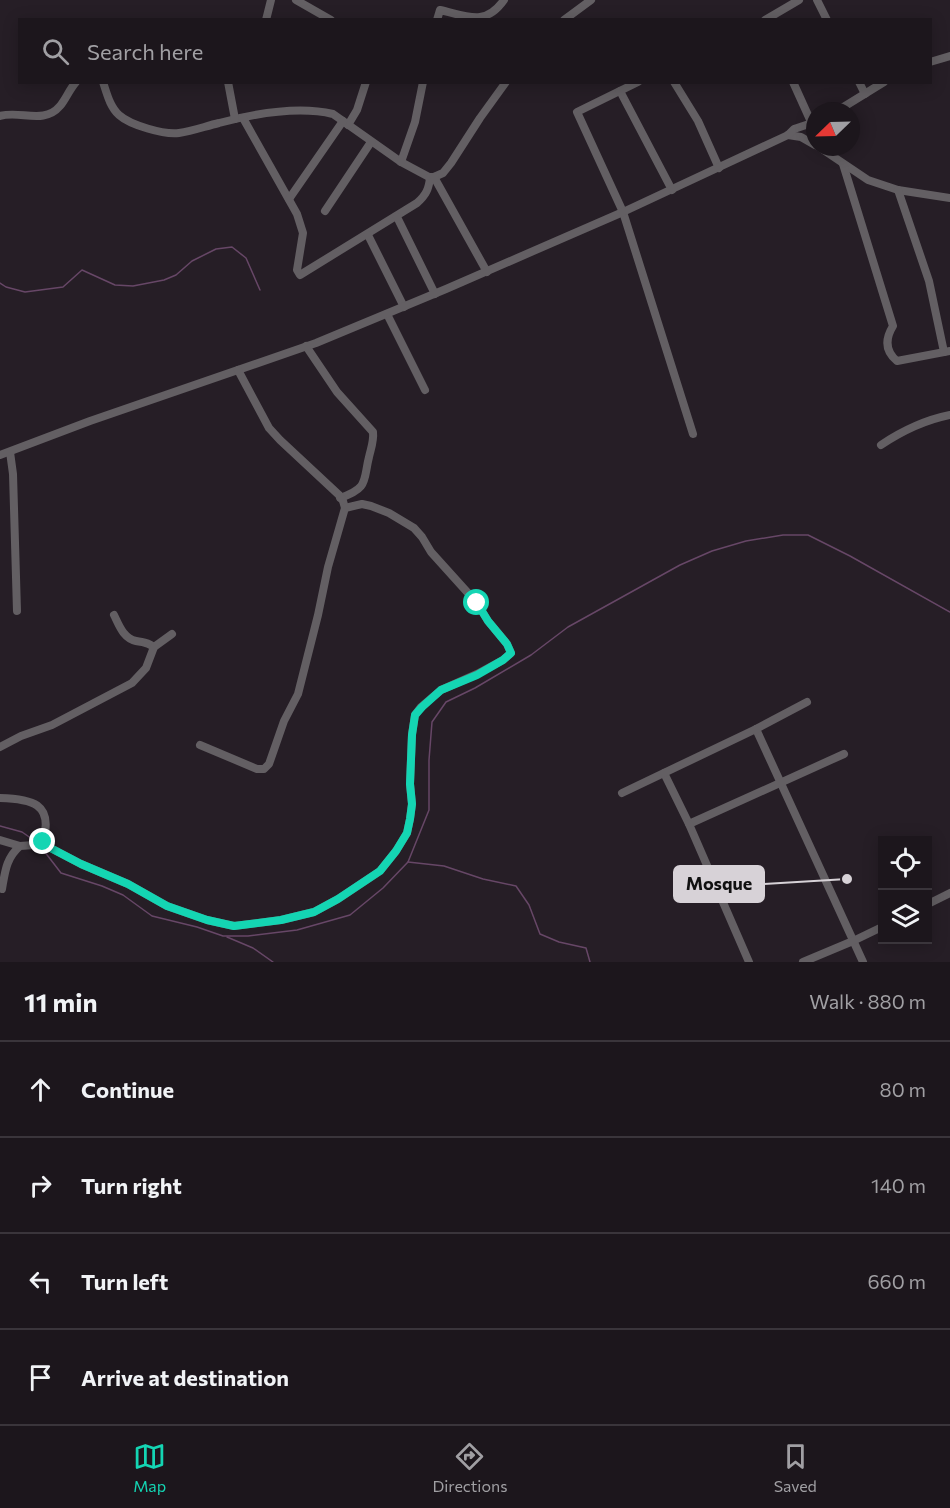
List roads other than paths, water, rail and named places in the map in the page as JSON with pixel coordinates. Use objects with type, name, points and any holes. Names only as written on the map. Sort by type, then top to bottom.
[{"type":"street","points":[[266,18],[271,0]]},
{"type":"street","points":[[296,0],[328,18]]},
{"type":"street","points":[[479,18],[491,13],[504,0]]},
{"type":"street","points":[[567,18],[591,0]]},
{"type":"street","points":[[767,18],[799,0]]},
{"type":"street","points":[[817,0],[826,18]]},
{"type":"street","points":[[438,18],[440,10],[473,18]]},
{"type":"street","points":[[932,61],[950,56]]},
{"type":"street","points":[[0,116],[6,114],[40,117],[51,113],[60,107],[75,84]]},
{"type":"street","points":[[104,84],[117,114],[124,119],[168,133],[181,133],[239,118],[271,114],[312,111],[333,114],[401,162],[423,175],[432,177],[443,172],[451,163],[505,84]]},
{"type":"street","points":[[229,84],[239,118],[297,214],[303,233],[297,270],[300,274],[368,235],[417,203],[425,196],[432,177]]},
{"type":"street","points":[[289,199],[357,110],[365,84]]},
{"type":"street","points":[[401,162],[415,122],[423,84]]},
{"type":"street","points":[[634,84],[577,112],[623,213],[693,434]]},
{"type":"street","points":[[675,84],[698,121],[719,168]]},
{"type":"street","points":[[795,84],[806,108]]},
{"type":"street","points":[[860,84],[865,94]]},
{"type":"street","points":[[852,102],[881,84]]},
{"type":"street","points":[[620,91],[672,190]]},
{"type":"street","points":[[0,455],[90,421],[306,346],[387,314],[623,213],[806,125]]},
{"type":"street","points":[[788,135],[806,140]]},
{"type":"street","points":[[325,211],[371,142]]},
{"type":"street","points":[[831,156],[868,180],[898,190],[950,198]]},
{"type":"street","points":[[843,164],[893,326],[888,334],[887,343],[891,356],[897,361],[947,351],[929,281],[898,190]]},
{"type":"street","points":[[432,177],[487,272]]},
{"type":"street","points":[[396,217],[435,294]]},
{"type":"street","points":[[368,235],[404,307]]},
{"type":"street","points":[[387,314],[425,390]]},
{"type":"street","points":[[306,346],[337,392],[373,432],[374,439],[366,477],[352,494],[340,498]]},
{"type":"street","points":[[200,745],[257,769],[264,769],[269,764],[284,721],[298,694],[328,567],[345,508],[340,498],[269,428],[238,370]]},
{"type":"street","points":[[881,445],[912,427],[950,415]]},
{"type":"street","points":[[10,452],[13,474],[17,611]]},
{"type":"street","points":[[0,840],[20,846],[42,842],[81,864],[128,884],[167,906],[207,920],[234,926],[281,920],[314,912],[380,871],[407,833],[412,804],[410,784],[415,715],[441,690],[477,675],[511,653],[477,603],[431,552],[414,528],[389,513],[371,506],[362,504],[345,508]]},
{"type":"street","points":[[114,615],[124,635],[133,640],[144,641],[154,647]]},
{"type":"street","points":[[0,747],[21,736],[52,725],[132,683],[146,668],[154,647],[172,634]]},
{"type":"street","points":[[622,793],[807,702]]},
{"type":"street","points":[[756,729],[863,962]]},
{"type":"street","points":[[689,824],[844,754]]},
{"type":"street","points":[[664,773],[689,824],[749,962]]},
{"type":"street","points":[[0,798],[28,800],[38,805],[44,814],[45,827],[42,842]]},
{"type":"street","points":[[2,889],[7,863],[20,846]]},
{"type":"street","points":[[932,902],[950,893]]},
{"type":"street","points":[[803,962],[878,929]]},
{"type":"waterway","points":[[0,283],[25,292],[63,287],[82,270],[115,285],[133,286],[164,280],[176,275],[192,261],[216,249],[232,247],[246,258],[260,290]]},
{"type":"waterway","points":[[41,847],[61,873],[123,895],[152,916],[223,936],[248,936],[297,930],[350,915],[383,888],[408,862],[429,810],[432,722],[446,702],[531,655],[568,627],[680,565],[712,551],[746,541],[783,535],[808,535],[950,612]]},
{"type":"waterway","points":[[0,826],[22,832],[35,841]]},
{"type":"waterway","points":[[408,862],[444,866],[483,879],[516,886],[529,905],[540,934],[559,942],[586,948],[590,962]]},
{"type":"waterway","points":[[227,937],[253,948],[273,962]]},
{"type":"place","name":"Mosque","points":[[847,879]]}]
